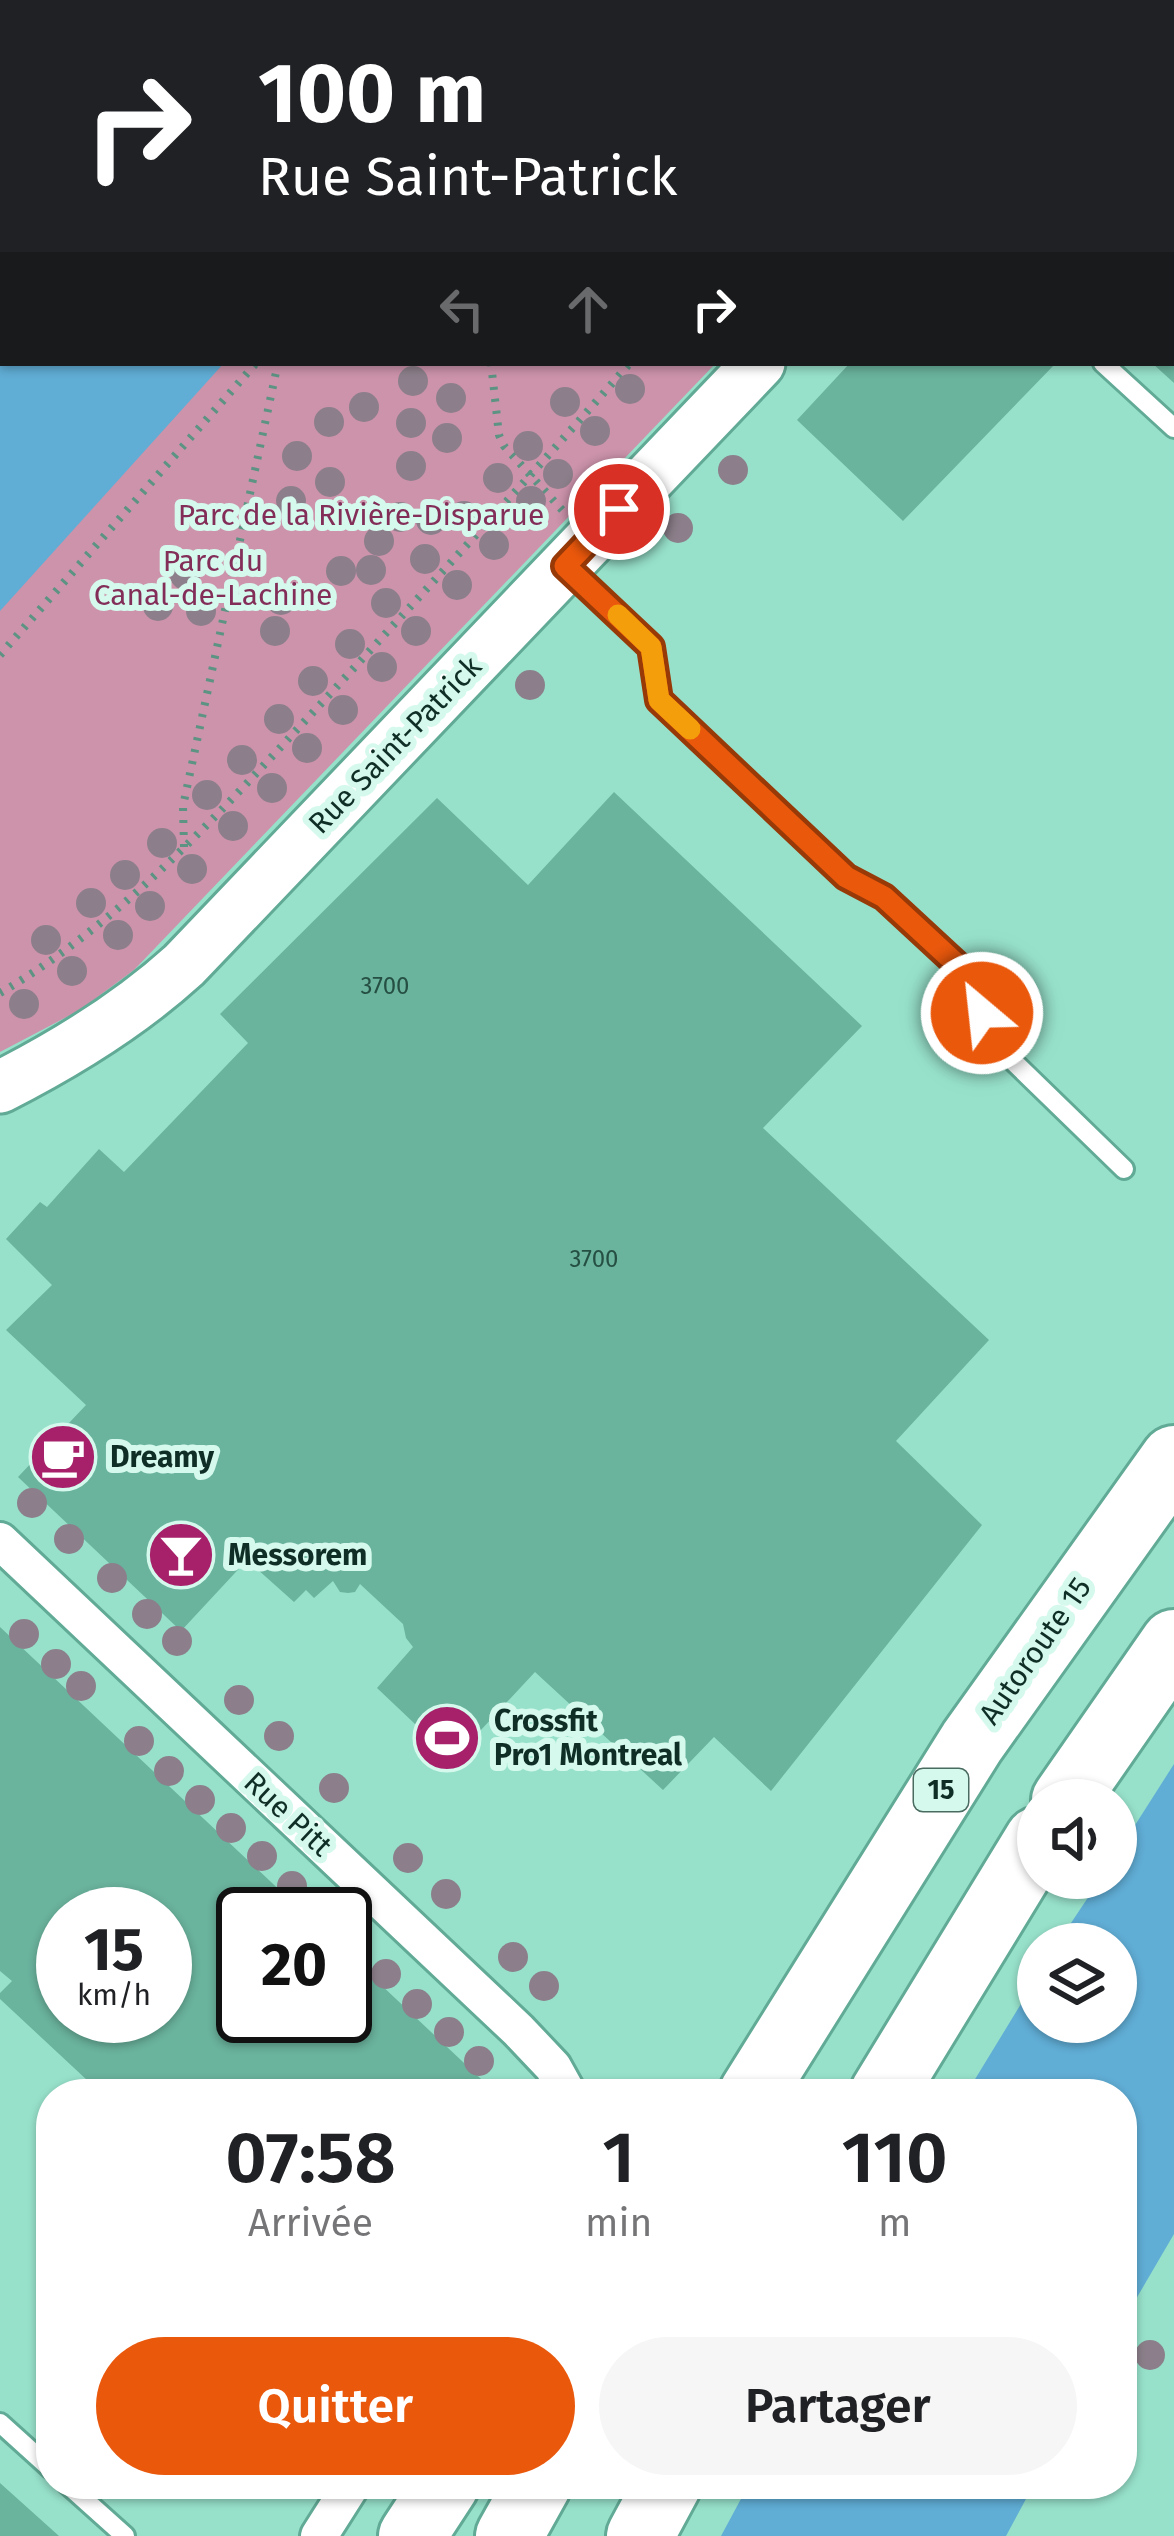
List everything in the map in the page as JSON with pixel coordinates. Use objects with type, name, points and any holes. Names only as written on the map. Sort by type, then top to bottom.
[{"type":"highway","name":"Autoroute 15","points":[[761,2079],[972,1742],[1174,1459]]},
{"type":"highway","points":[[1080,1779],[1174,1643]]},
{"type":"highway","points":[[892,2079],[1017,1874]]},
{"type":"highway","points":[[412,2536],[436,2499]]},
{"type":"highway","points":[[509,2536],[530,2499]]},
{"type":"highway","points":[[640,2536],[660,2499]]},
{"type":"highway","points":[[660,2536],[674,2499]]},
{"type":"main road","name":"Rue Saint-Patrick","points":[[0,1088],[96,1034],[171,977],[567,542],[756,366]]},
{"type":"street","name":"Rue Pitt","points":[[0,1541],[518,2030],[560,2079]]},
{"type":"street","points":[[319,2536],[342,2499]]},
{"type":"lane","points":[[1106,366],[1174,428]]},
{"type":"lane","points":[[567,542],[651,647],[659,700],[846,877],[884,897],[977,983],[985,1034],[1124,1168]]},
{"type":"lane","points":[[0,2423],[36,2456]]},
{"type":"lane","points":[[84,2499],[125,2536]]},
{"type":"path","points":[[0,656],[253,366]]},
{"type":"path","points":[[184,847],[183,806],[277,366]]},
{"type":"path","points":[[491,366],[499,436],[530,477],[567,542]]},
{"type":"path","points":[[0,993],[92,931],[184,847],[530,477],[627,366]]},
{"type":"green space","name":"Parc du Canal-de-Lachine","points":[[0,366],[713,366],[134,970],[80,1010],[0,1052]]},
{"type":"water","points":[[0,366],[221,366],[0,611]]},
{"type":"water","points":[[1174,1764],[1174,2234],[1137,2297],[1137,2079],[975,2079],[1017,2010],[1017,2043],[1137,2043],[1137,1923],[1071,1923],[1087,1899],[1137,1899],[1137,1822]]},
{"type":"water","points":[[741,2499],[1026,2499],[1006,2536],[721,2536]]},
{"type":"building","points":[[847,366],[1053,366],[903,521],[797,420]]},
{"type":"building","points":[[1155,366],[1174,366],[1174,383]]},
{"type":"building","points":[[614,792],[862,1026],[763,1128],[989,1340],[896,1441],[982,1525],[771,1791],[714,1737],[663,1790],[535,1672],[453,1760],[377,1688],[413,1647],[403,1624],[360,1584],[348,1593],[340,1592],[333,1581],[314,1598],[306,1590],[294,1602],[247,1560],[181,1631],[18,1477],[86,1405],[6,1330],[52,1285],[6,1239],[40,1202],[47,1207],[99,1149],[124,1172],[248,1043],[220,1014],[437,798],[528,885]]},
{"type":"building","points":[[0,1627],[276,1887],[216,1887],[216,2043],[372,2043],[372,1976],[481,2079],[86,2079],[47,2043],[192,2043],[192,1887],[36,1887],[36,2033],[0,1999],[12,1981],[0,1971]]},
{"type":"building","points":[[0,2483],[59,2536],[0,2536]]},
{"type":"slow traffic","points":[[618,615],[651,647],[659,700],[690,729]]},
{"type":"place","name":"Dreamy","points":[[63,1457]]},
{"type":"place","name":"Messorem","points":[[181,1555]]},
{"type":"place","name":"Crossfit Pro1 Montreal","points":[[447,1738]]},
{"type":"route","points":[[619,509],[565,566],[651,647],[659,700],[846,877],[884,897],[977,983],[982,1013]]},
{"type":"park label","name":"Parc de la Rivière-Disparue","points":[[361,515]]}]
